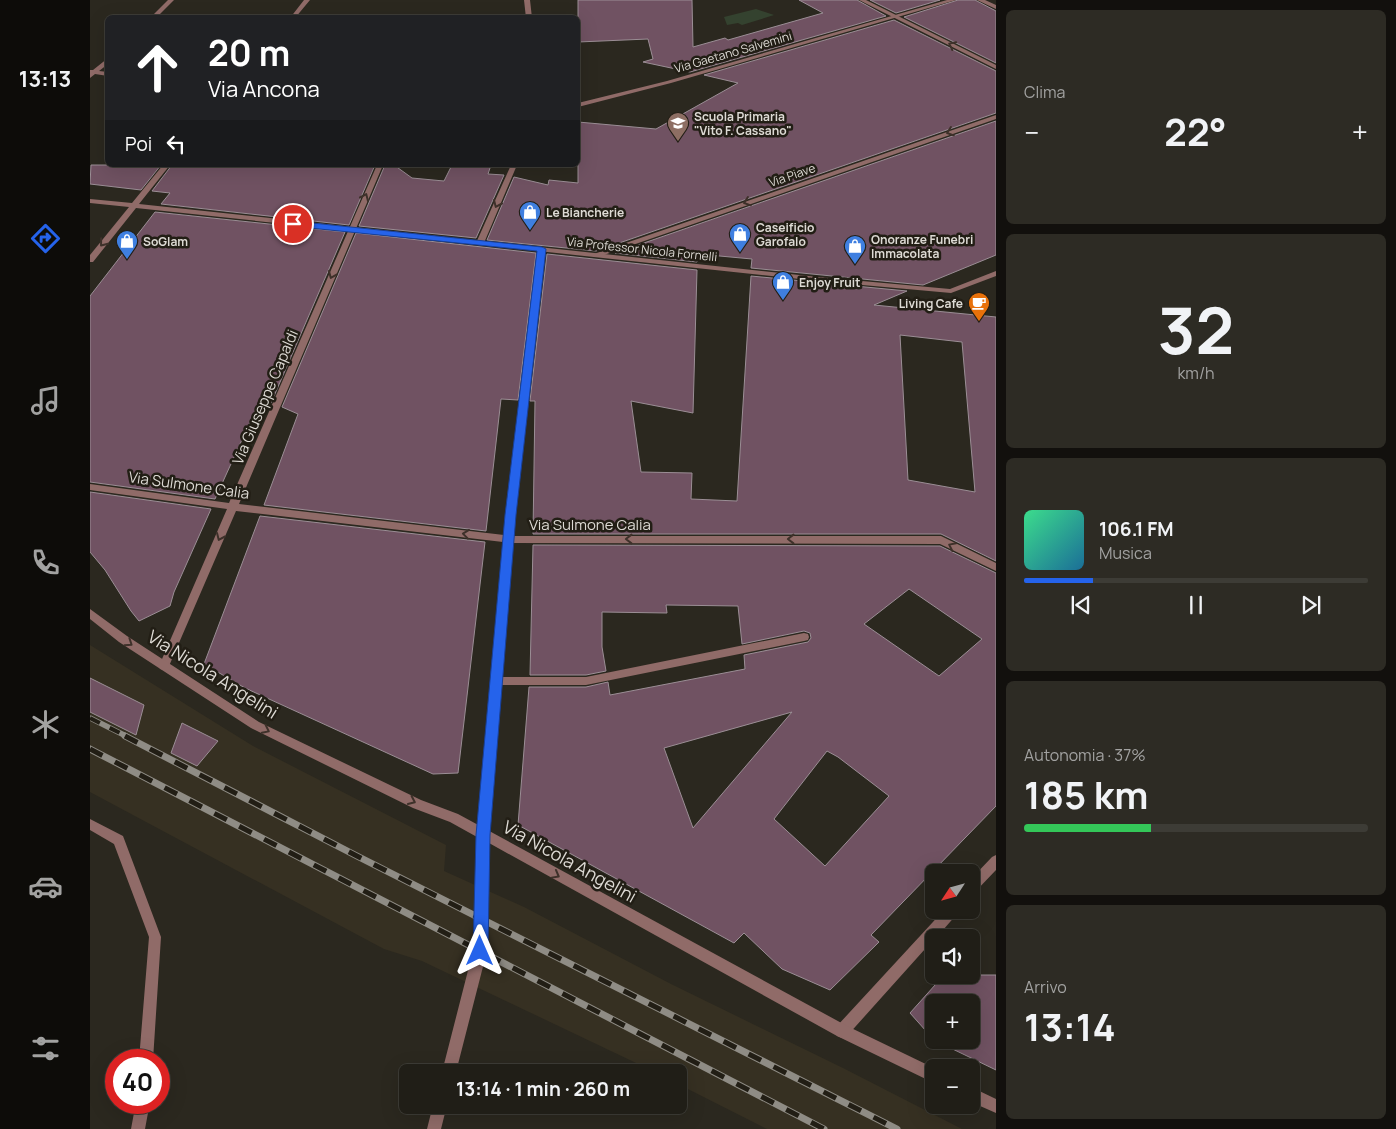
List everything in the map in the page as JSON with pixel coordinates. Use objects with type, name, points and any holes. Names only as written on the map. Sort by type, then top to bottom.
[{"type":"street","points":[[155,15],[171,0]]},
{"type":"street","points":[[294,15],[307,0]]},
{"type":"street","points":[[527,0],[529,15]]},
{"type":"street","points":[[862,0],[996,67]]},
{"type":"street","name":"Via Gaetano Salvemini","points":[[580,104],[670,82],[953,0]]},
{"type":"street","points":[[980,0],[996,7]]},
{"type":"street","points":[[91,74],[105,62]]},
{"type":"street","points":[[91,74],[105,74]]},
{"type":"street","name":"Via Piave","points":[[595,255],[996,117]]},
{"type":"street","points":[[90,260],[132,206],[166,167]]},
{"type":"street","name":"Via Giuseppe Capaldi","points":[[164,666],[379,167]]},
{"type":"street","points":[[480,242],[513,167]]},
{"type":"street","name":"Via Professor Nicola Fornelli","points":[[90,201],[351,230],[951,291],[996,273]]},
{"type":"street","points":[[451,1064],[480,951],[483,835],[496,681],[509,538],[542,249]]},
{"type":"street","name":"Via Sulmone Calia","points":[[90,487],[234,507],[509,538],[941,540],[996,567]]},
{"type":"street","name":"Via Nicola Angelini","points":[[90,613],[123,639],[255,725],[417,804],[454,818],[842,1031],[925,1072]]},
{"type":"street","points":[[496,681],[586,681],[804,637]]},
{"type":"street","points":[[90,824],[119,840],[155,937],[147,1049]]},
{"type":"street","points":[[980,878],[996,861]]},
{"type":"street","points":[[842,1031],[944,919]]},
{"type":"street","points":[[980,1098],[996,1106]]},
{"type":"street","points":[[138,1129],[140,1114]]},
{"type":"street","points":[[434,1129],[438,1114]]},
{"type":"shaded area","points":[[90,645],[253,746],[446,845],[444,871],[524,907],[671,984],[925,1110],[925,1114],[933,1114],[962,1129],[767,1129],[687,1089],[687,1064],[638,1064],[422,961],[384,949],[90,792]]},
{"type":"green space","points":[[756,9],[774,15],[742,25],[738,23],[727,25],[724,17]]},
{"type":"building","points":[[578,0],[692,0],[693,47],[725,38],[728,40],[823,13],[799,0],[857,0],[886,16],[690,72],[643,62],[653,59],[648,39],[580,42],[580,15],[578,15]]},
{"type":"building","points":[[870,0],[940,0],[896,13]]},
{"type":"building","points":[[958,0],[975,0],[996,11],[996,63],[904,17]]},
{"type":"building","points":[[894,20],[996,71],[996,113],[596,251],[487,240],[514,177],[548,185],[549,180],[578,183],[580,122],[656,129],[738,83],[704,75]]},
{"type":"building","points":[[996,121],[996,255],[923,285],[751,268],[752,259],[698,254],[697,262],[615,253]]},
{"type":"building","points":[[91,165],[105,165],[105,167],[159,167],[141,190],[90,184]]},
{"type":"building","points":[[170,167],[374,167],[349,225],[161,204],[170,193],[152,191]]},
{"type":"building","points":[[384,167],[397,167],[412,178],[444,181],[451,167],[490,167],[488,174],[504,175],[476,238],[359,226]]},
{"type":"building","points":[[155,212],[345,232],[271,403],[261,398],[215,499],[90,482],[90,296]]},
{"type":"building","points":[[356,233],[536,253],[518,400],[501,399],[486,531],[264,505],[298,414],[282,407]]},
{"type":"building","points":[[547,254],[697,270],[693,413],[631,401],[641,472],[692,473],[691,499],[737,501],[751,276],[907,291],[874,305],[996,317],[996,561],[941,534],[533,534],[535,401],[530,401]],"holes":[[[900,335],[962,342],[975,492],[908,480]]]},
{"type":"building","points":[[90,492],[211,509],[174,592],[170,606],[139,621],[131,611],[105,570],[90,552]]},
{"type":"building","points":[[260,516],[485,542],[458,773],[433,774],[245,688],[204,664]]},
{"type":"building","points":[[533,545],[940,546],[996,573],[996,806],[940,864],[925,864],[925,879],[871,935],[879,942],[830,990],[782,969],[744,933],[734,943],[518,825],[529,687],[586,687],[608,682],[610,695],[745,669],[744,655],[808,642],[811,638],[810,633],[804,631],[742,644],[738,606],[666,605],[667,613],[602,612],[602,647],[606,671],[586,675],[530,675]],"holes":[[[909,589],[982,639],[939,676],[864,624]],[[792,712],[693,828],[664,748]],[[827,751],[838,757],[889,796],[825,866],[774,819]]]},
{"type":"building","points":[[90,678],[144,705],[136,735],[90,712]]},
{"type":"building","points":[[182,723],[218,741],[197,766],[171,753]]},
{"type":"building","points":[[980,975],[996,975],[996,1070],[980,1062],[980,1059],[973,1059],[953,1049],[980,1049],[980,994],[927,994],[936,984],[980,984]]},
{"type":"building","points":[[925,996],[925,1030],[910,1013]]},
{"type":"railway","points":[[90,718],[128,737]]},
{"type":"railway","points":[[125,736],[355,855],[897,1129]]},
{"type":"railway","points":[[90,749],[824,1129]]},
{"type":"place","name":"Scuola Primaria \"Vito F. Cassano\"","points":[[678,142]]},
{"type":"place","name":"Le Biancherie","points":[[530,231]]},
{"type":"place","name":"Caseificio Garofalo","points":[[740,253]]},
{"type":"place","name":"SoGlam","points":[[127,260]]},
{"type":"place","name":"Onoranze Funebri Immacolata","points":[[855,265]]},
{"type":"place","name":"Enjoy Fruit","points":[[783,301]]},
{"type":"place","name":"Living Cafe","points":[[979,322]]},
{"type":"route","points":[[293,224],[542,249],[510,515],[508,563],[483,835],[480,951]]}]
